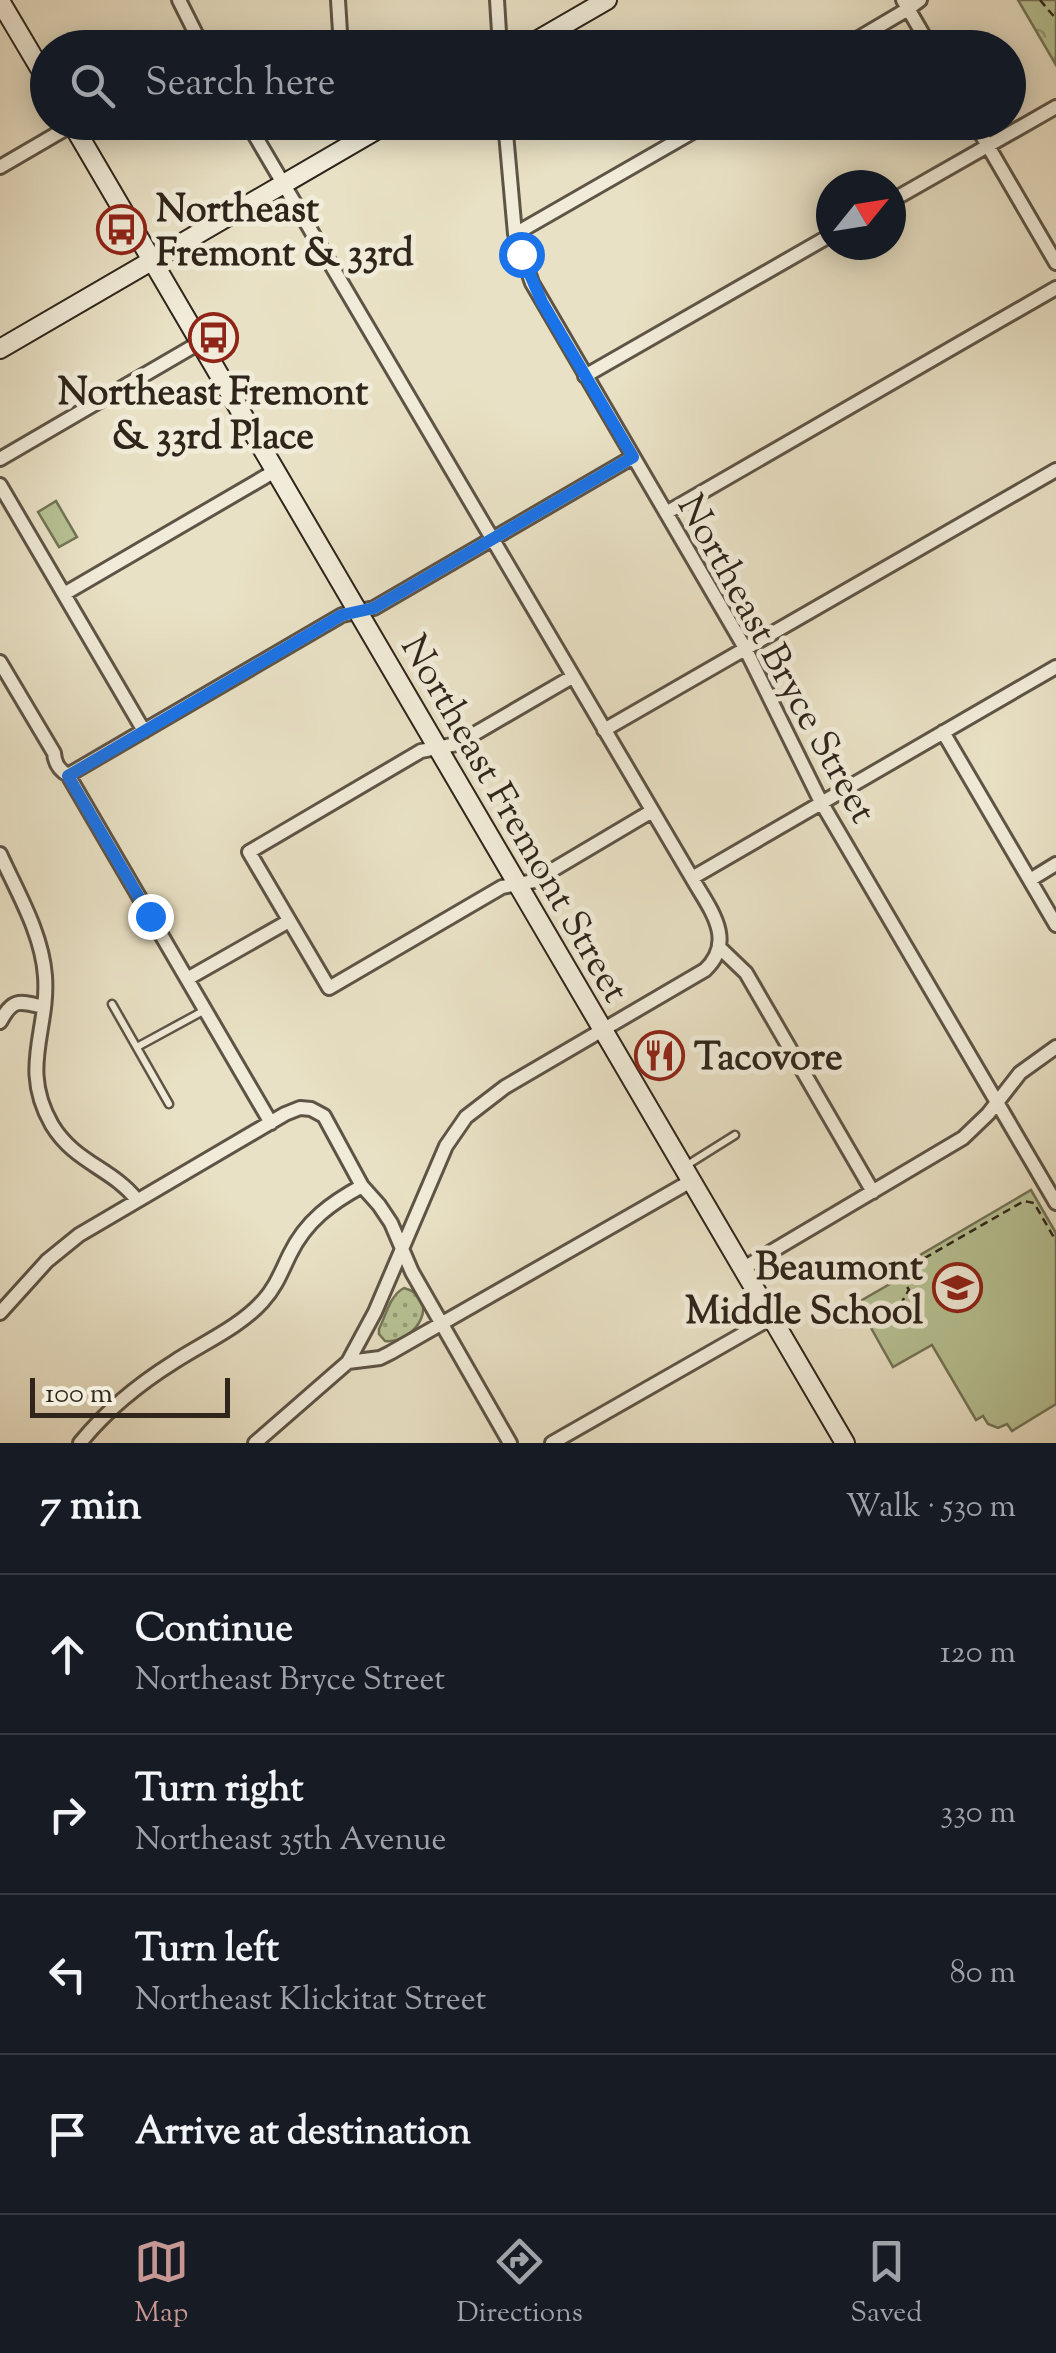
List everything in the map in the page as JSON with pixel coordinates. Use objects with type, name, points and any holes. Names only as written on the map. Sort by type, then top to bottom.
[{"type":"main road","points":[[555,30],[607,0]]},
{"type":"main road","points":[[0,1],[30,52]]},
{"type":"main road","name":"Northeast Fremont Street","points":[[81,140],[844,1443]]},
{"type":"main road","points":[[0,349],[358,140]]},
{"type":"street","points":[[179,0],[194,30]]},
{"type":"street","points":[[338,0],[340,30]]},
{"type":"street","points":[[497,0],[499,30]]},
{"type":"street","points":[[870,30],[911,3],[922,30]]},
{"type":"street","points":[[1026,124],[1056,107]]},
{"type":"street","points":[[0,167],[45,140]]},
{"type":"street","points":[[254,1443],[348,1362],[375,1312],[446,1146],[466,1117],[505,1087],[704,970],[720,948],[716,921],[692,878],[257,140]]},
{"type":"street","name":"Northeast Bryce Street","points":[[507,140],[515,234],[532,283],[745,648],[821,802],[1056,1203]]},
{"type":"street","points":[[515,234],[679,140]]},
{"type":"street","points":[[984,140],[1056,263]]},
{"type":"street","points":[[906,192],[998,140]]},
{"type":"street","points":[[585,376],[816,244]]},
{"type":"street","points":[[666,513],[1056,288]]},
{"type":"street","points":[[0,459],[200,343]]},
{"type":"street","points":[[68,776],[342,615],[374,608],[633,457]]},
{"type":"street","points":[[604,730],[1056,470]]},
{"type":"street","points":[[64,594],[275,471]]},
{"type":"street","points":[[0,485],[144,731]]},
{"type":"street","points":[[0,662],[54,753],[54,761],[68,776],[271,1122]]},
{"type":"street","points":[[692,878],[1056,667]]},
{"type":"street","points":[[572,676],[456,744],[421,751],[249,852],[289,921],[329,988],[502,888],[534,882],[652,811]]},
{"type":"street","points":[[943,732],[1056,925]]},
{"type":"street","points":[[0,854],[40,950],[45,976],[36,1062],[41,1100],[53,1127],[74,1152],[127,1186],[137,1200]]},
{"type":"street","points":[[1030,880],[1056,864]]},
{"type":"street","points":[[187,980],[289,921]]},
{"type":"street","points":[[720,948],[746,973],[873,1192]]},
{"type":"street","points":[[0,1022],[13,1004],[44,1007]]},
{"type":"street","points":[[742,1269],[963,1138],[1020,1073],[1056,1047]]},
{"type":"street","points":[[0,1313],[66,1245],[137,1200],[271,1122],[300,1108],[318,1112],[324,1116],[362,1186],[385,1214],[412,1272],[510,1443]]},
{"type":"street","points":[[348,1362],[380,1358],[442,1324],[687,1175]]},
{"type":"street","points":[[80,1443],[138,1388],[262,1302],[308,1224],[327,1206],[362,1186]]},
{"type":"street","points":[[552,1443],[771,1318]]},
{"type":"lane","points":[[112,1004],[170,1104]]},
{"type":"lane","points":[[136,1047],[205,1010]]},
{"type":"lane","points":[[687,1175],[735,1135]]},
{"type":"path","points":[[1040,0],[1056,19]]},
{"type":"path","points":[[900,1305],[909,1290],[900,1275],[902,1271],[1024,1201],[1034,1203],[1056,1241]]},
{"type":"green space","points":[[1018,0],[1056,0],[1056,65]]},
{"type":"green space","points":[[56,501],[77,537],[59,547],[38,512]]},
{"type":"green space","name":"Beaumont Middle School","points":[[1031,1190],[1056,1233],[1056,1404],[1012,1431],[1007,1424],[998,1428],[988,1424],[983,1416],[976,1420],[932,1345],[893,1367],[857,1303],[895,1281],[891,1272]]},
{"type":"green space","points":[[404,1288],[422,1301],[421,1319],[407,1335],[385,1341],[379,1329],[392,1300]]},
{"type":"place","name":"Northeast Fremont & 33rd","points":[[121,230]]},
{"type":"place","name":"Northeast Fremont & 33rd Place","points":[[213,337]]},
{"type":"place","name":"Tacovore","points":[[659,1056]]},
{"type":"place","name":"Beaumont Middle School","points":[[958,1288]]},
{"type":"route","points":[[150,916],[68,776],[342,615],[374,608],[633,457],[542,302],[521,254]]}]
